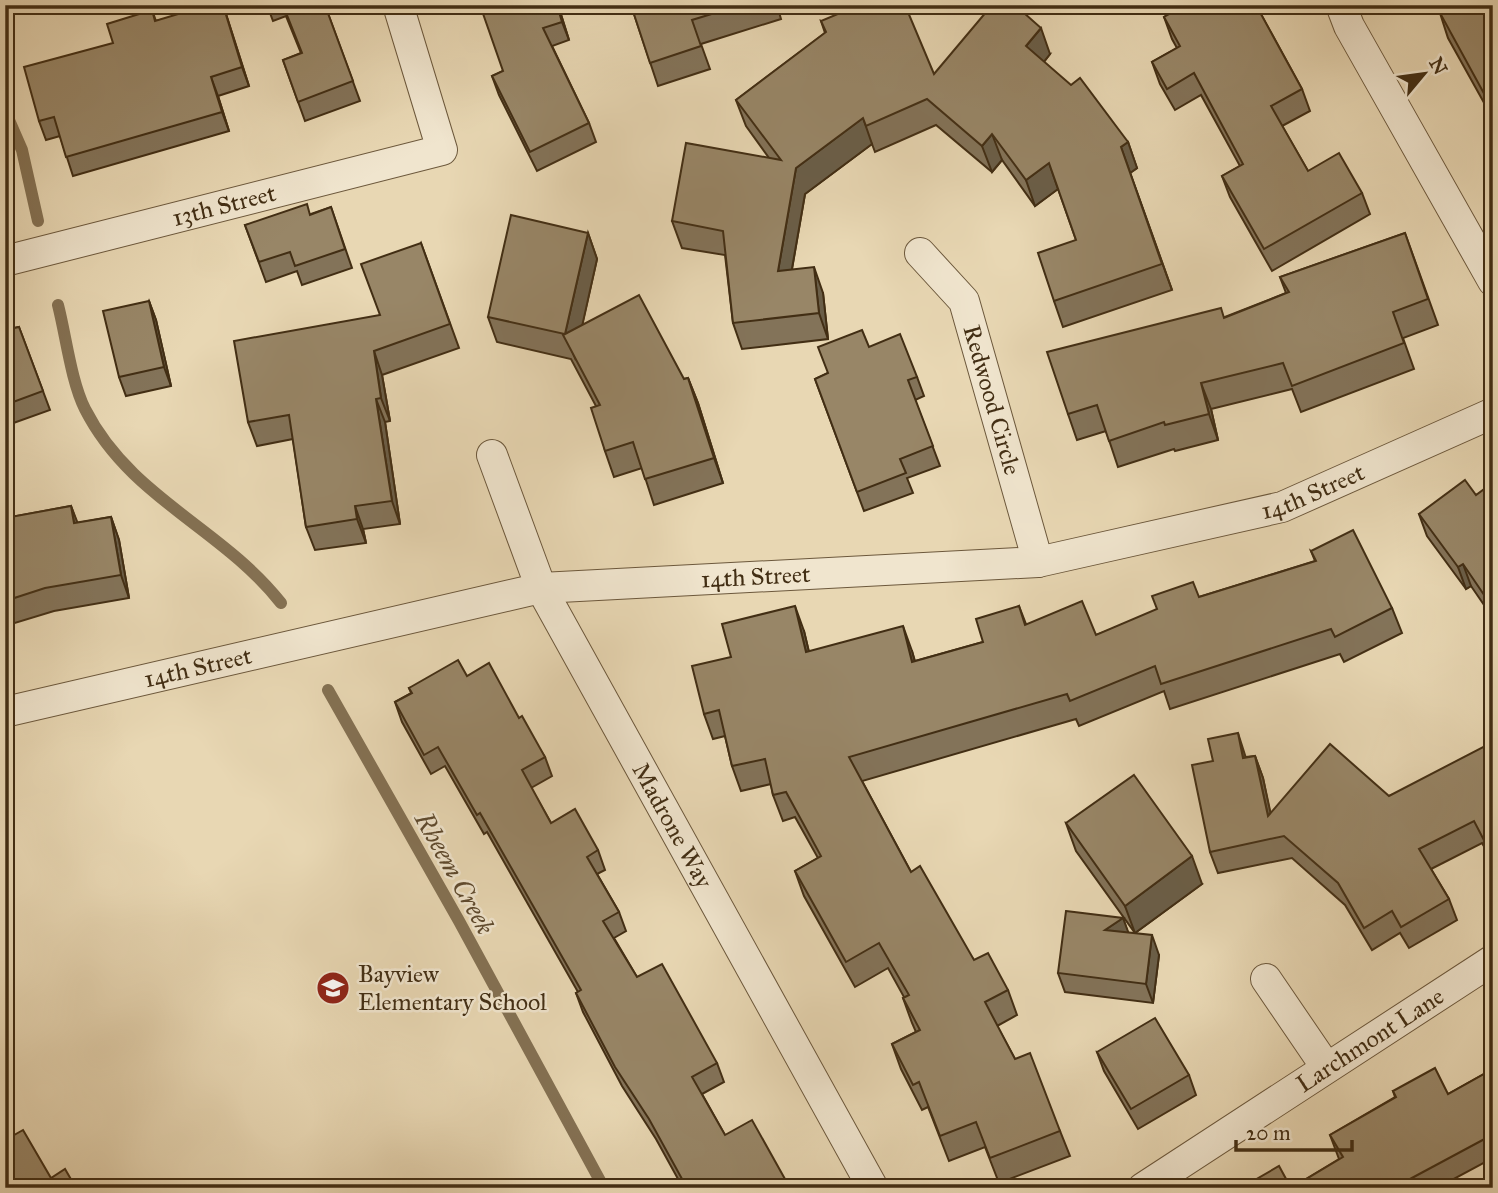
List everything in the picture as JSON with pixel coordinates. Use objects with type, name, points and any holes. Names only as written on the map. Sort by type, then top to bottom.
[{"type":"street","name":"13th Street","points":[[5,261],[442,150],[398,5]]},
{"type":"street","points":[[1340,5],[1349,26],[1493,281]]},
{"type":"street","name":"Redwood Circle","points":[[920,253],[964,301],[1038,562]]},
{"type":"street","name":"14th Street","points":[[5,712],[541,588],[1038,562],[1282,507],[1493,413]]},
{"type":"street","name":"Madrone Way","points":[[492,455],[541,588],[873,1188]]},
{"type":"street","name":"Larchmont Lane","points":[[1143,1188],[1493,960]]},
{"type":"street","points":[[1266,979],[1326,1067]]},
{"type":"building","points":[[208,5],[223,5],[242,67],[211,77],[222,112],[66,157],[54,117],[39,121],[24,67],[113,43],[107,24],[152,10],[155,21]]},
{"type":"building","points":[[283,5],[315,5],[317,11],[326,8],[353,81],[298,102],[283,60],[302,53]]},
{"type":"building","points":[[480,5],[557,5],[562,22],[543,28],[589,123],[530,152],[492,76],[503,71]]},
{"type":"building","points":[[631,5],[741,5],[692,20],[701,46],[650,63]]},
{"type":"building","points":[[859,5],[905,5],[934,74],[992,5],[1015,5],[1041,28],[1026,46],[1071,85],[1080,78],[1128,142],[1121,147],[1162,264],[1054,301],[1038,253],[1076,240],[1049,163],[1026,180],[992,134],[982,146],[927,99],[866,126],[863,118],[796,168],[778,271],[814,267],[819,313],[733,323],[723,231],[672,221],[686,143],[781,160],[736,100],[826,32],[821,21]]},
{"type":"building","points":[[1165,5],[1256,5],[1302,89],[1271,106],[1308,171],[1339,153],[1362,193],[1264,249],[1222,176],[1243,164],[1194,73],[1167,89],[1152,62],[1180,46],[1164,17],[1169,14]]},
{"type":"building","points":[[1455,5],[1493,5],[1493,110],[1440,13]]},
{"type":"building","points":[[307,204],[310,215],[331,207],[345,249],[295,266],[290,252],[259,262],[245,225]]},
{"type":"building","points":[[511,215],[588,233],[565,334],[488,317]]},
{"type":"building","points":[[1405,233],[1428,299],[1393,312],[1404,343],[1292,386],[1283,363],[1201,383],[1209,414],[1165,425],[1164,422],[1109,441],[1097,405],[1068,414],[1047,352],[1221,308],[1224,318],[1289,292],[1280,277]]},
{"type":"building","points":[[421,243],[450,324],[374,351],[381,398],[376,399],[392,501],[355,506],[357,519],[306,527],[289,415],[248,422],[234,341],[380,315],[361,264]]},
{"type":"building","points":[[639,295],[684,379],[688,378],[714,458],[645,479],[633,442],[605,451],[591,408],[600,405],[563,335]]},
{"type":"building","points":[[149,301],[164,367],[119,377],[103,311]]},
{"type":"building","points":[[19,327],[43,391],[5,405],[5,330]]},
{"type":"building","points":[[862,330],[869,347],[900,334],[917,377],[908,380],[933,446],[900,459],[906,473],[857,492],[815,379],[828,373],[818,347]]},
{"type":"building","points":[[1465,480],[1476,495],[1491,484],[1493,487],[1493,608],[1463,564],[1458,567],[1419,514]]},
{"type":"building","points":[[71,506],[74,523],[111,517],[121,575],[45,588],[5,601],[5,518]]},
{"type":"building","points":[[1353,530],[1392,608],[1335,637],[1331,629],[1161,684],[1155,666],[1070,701],[1067,694],[849,757],[911,872],[920,866],[974,960],[988,953],[1008,990],[985,1002],[1015,1059],[1030,1053],[1060,1131],[990,1158],[976,1122],[940,1136],[919,1082],[913,1085],[892,1044],[920,1030],[903,998],[909,995],[879,943],[846,962],[795,871],[821,856],[786,792],[773,795],[765,759],[732,766],[719,710],[704,714],[692,666],[731,657],[722,624],[795,606],[806,652],[903,626],[912,662],[983,642],[976,619],[1019,606],[1025,625],[1082,601],[1096,635],[1157,609],[1152,596],[1193,582],[1199,597],[1316,561],[1311,551]]},
{"type":"building","points":[[458,660],[467,676],[489,663],[519,718],[522,716],[545,757],[522,770],[551,823],[575,809],[598,850],[587,857],[619,912],[603,921],[637,977],[662,964],[717,1063],[692,1077],[725,1135],[752,1120],[790,1188],[687,1188],[649,1119],[615,1067],[576,993],[581,990],[480,813],[477,815],[438,747],[424,755],[395,702],[412,693],[409,688]]},
{"type":"building","points":[[1238,733],[1243,758],[1255,756],[1268,816],[1330,744],[1389,796],[1487,745],[1493,755],[1493,840],[1486,844],[1474,821],[1419,849],[1449,899],[1401,927],[1392,911],[1364,928],[1338,883],[1284,836],[1210,852],[1192,765],[1213,761],[1208,739]]},
{"type":"building","points":[[1134,775],[1192,856],[1125,906],[1066,823]]},
{"type":"building","points":[[1066,911],[1123,918],[1105,930],[1152,935],[1146,984],[1058,973]]},
{"type":"building","points":[[1155,1018],[1189,1075],[1131,1109],[1097,1052]]},
{"type":"building","points":[[1435,1068],[1448,1094],[1493,1069],[1493,1128],[1489,1130],[1492,1135],[1410,1179],[1414,1188],[1291,1188],[1343,1157],[1330,1135],[1396,1097],[1393,1091]]},
{"type":"building","points":[[23,1130],[51,1178],[65,1169],[76,1188],[5,1188],[5,1137],[7,1139]]},
{"type":"building","points":[[1279,1166],[1291,1188],[1241,1188]]},
{"type":"waterway","name":"Rheem Creek","points":[[5,111],[22,150],[38,221]]},
{"type":"waterway","name":"Rheem Creek","points":[[58,305],[80,398],[104,440],[151,490],[232,554],[281,603]]},
{"type":"waterway","name":"Rheem Creek","points":[[328,690],[459,921],[604,1188]]},
{"type":"place","name":"Bayview Elementary School","points":[[333,988]]}]
